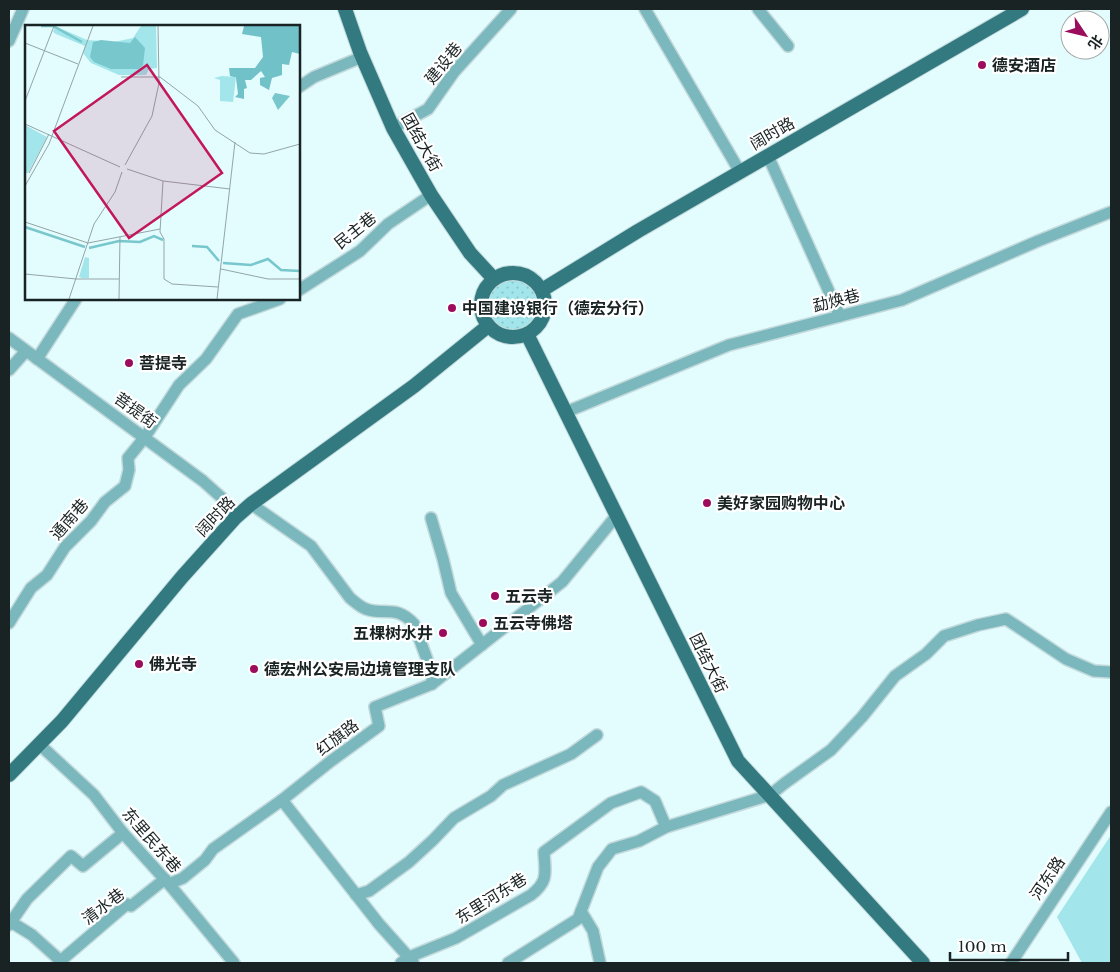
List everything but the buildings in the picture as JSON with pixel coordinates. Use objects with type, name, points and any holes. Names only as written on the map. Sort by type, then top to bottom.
[{"type":"main road","name":"团结大街","points":[[345,9],[362,57],[393,128],[432,195],[470,253],[494,279]]},
{"type":"main road","name":"阔时路","points":[[542,290],[638,231],[1022,9]]},
{"type":"main road","points":[[510,273],[526,275],[542,290],[545,300],[541,320],[527,334],[517,337],[506,337],[496,333],[488,326],[480,306],[486,286],[494,279],[510,273]]},
{"type":"main road","name":"阔时路","points":[[9,775],[62,721],[182,577],[235,518],[414,386],[488,326]]},
{"type":"main road","name":"团结大街","points":[[527,334],[738,761],[923,963]]},
{"type":"street","points":[[9,41],[23,9]]},
{"type":"street","name":"建设巷","points":[[393,128],[428,109],[454,72],[511,9]]},
{"type":"street","points":[[645,9],[740,172]]},
{"type":"street","points":[[758,9],[788,46]]},
{"type":"street","points":[[300,87],[314,77],[362,57]]},
{"type":"street","points":[[768,156],[840,316]]},
{"type":"street","name":"民主巷","points":[[300,289],[360,251],[388,224],[432,195]]},
{"type":"street","name":"勐焕巷","points":[[566,412],[729,346],[902,300],[1038,241],[1111,212]]},
{"type":"street","points":[[37,359],[75,300]]},
{"type":"street","points":[[145,437],[180,384],[206,359],[238,314],[277,300]]},
{"type":"street","name":"菩提街","points":[[9,338],[203,481],[222,498],[235,518]]},
{"type":"street","points":[[9,370],[26,351]]},
{"type":"street","name":"通南巷","points":[[9,623],[32,588],[47,575],[65,547],[91,522],[105,502],[125,486],[130,470],[128,458],[145,437]]},
{"type":"street","points":[[252,504],[311,546],[350,598],[358,604],[368,610],[388,611],[404,615],[414,624],[432,673],[432,684]]},
{"type":"street","name":"红旗路","points":[[167,881],[183,878],[205,860],[213,849],[282,800],[379,726],[375,707],[432,684],[562,582],[617,514]]},
{"type":"street","points":[[431,518],[443,559],[450,593],[482,645]]},
{"type":"street","points":[[508,963],[578,919],[598,868],[612,849],[639,841],[666,827],[770,796],[831,750],[862,717],[895,676],[926,654],[944,636],[1006,618],[1066,659],[1094,671],[1111,672]]},
{"type":"street","points":[[356,895],[369,891],[409,862],[454,818],[491,796],[503,786],[571,754],[596,736]]},
{"type":"street","name":"东里民东巷","points":[[39,744],[94,795],[123,833],[167,881],[234,963]]},
{"type":"street","name":"东里河东巷","points":[[408,961],[456,938],[531,896],[545,880],[544,852],[611,803],[641,792],[655,800],[666,827]]},
{"type":"street","points":[[282,800],[408,961]]},
{"type":"street","name":"河东路","points":[[1011,963],[1111,812]]},
{"type":"street","points":[[10,924],[27,899],[71,856],[83,866],[123,833]]},
{"type":"street","name":"清水巷","points":[[10,924],[32,935],[61,962],[127,904],[131,906],[167,881]]},
{"type":"street","points":[[581,911],[593,931],[600,963]]},
{"type":"shaded area","points":[[513,280],[527,284],[534,291],[538,305],[534,319],[527,326],[513,330],[499,326],[492,319],[488,305],[492,291],[499,284]]},
{"type":"shaded area","points":[[1111,835],[1111,963],[1082,963],[1057,917]]},
{"type":"place","name":"德安酒店","points":[[982,65]]},
{"type":"place","name":"中国建设银行（德宏分行）","points":[[452,308]]},
{"type":"place","name":"菩提寺","points":[[129,363]]},
{"type":"place","name":"美好家园购物中心","points":[[707,503]]},
{"type":"place","name":"五云寺","points":[[495,596]]},
{"type":"place","name":"五云寺佛塔","points":[[483,623]]},
{"type":"place","name":"五棵树水井","points":[[443,633]]},
{"type":"place","name":"佛光寺","points":[[139,664]]},
{"type":"place","name":"德宏州公安局边境管理支队","points":[[254,669]]}]
